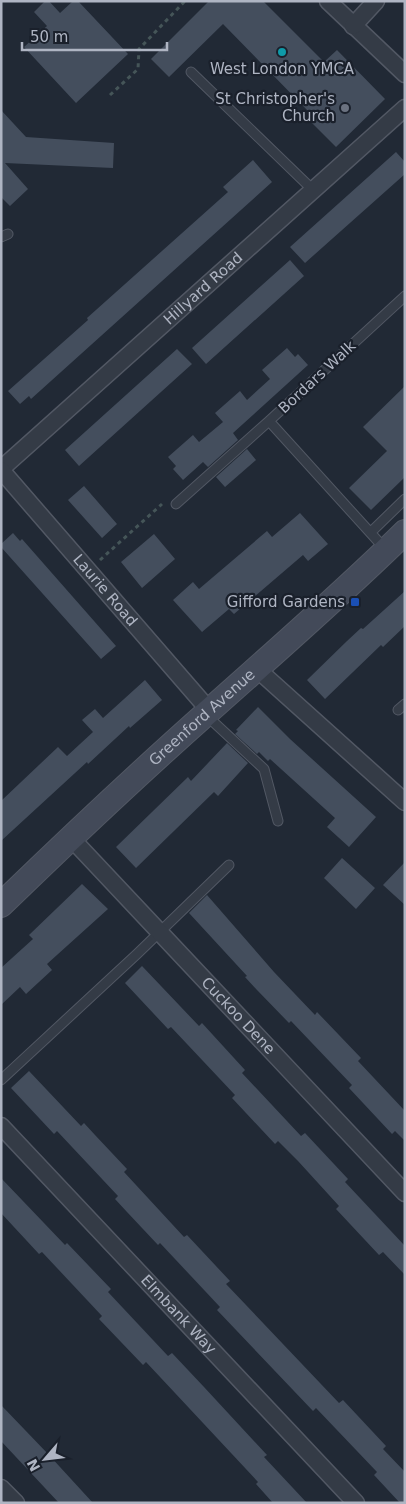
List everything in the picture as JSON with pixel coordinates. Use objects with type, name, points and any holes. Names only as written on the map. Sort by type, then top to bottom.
[{"type":"street","points":[[328,1],[405,74]]},
{"type":"street","points":[[353,26],[376,1]]},
{"type":"street","name":"Hillyard Road","points":[[1,470],[405,108]]},
{"type":"street","name":"Laurie Road","points":[[1,470],[207,712]]},
{"type":"street","name":"Greenford Avenue","points":[[1,904],[207,712],[257,669],[405,532]]},
{"type":"street","points":[[257,669],[405,802]]},
{"type":"street","name":"Cuckoo Dene","points":[[71,838],[405,1193]]},
{"type":"street","name":"Elmbank Way","points":[[1,1126],[356,1503]]},
{"type":"street","points":[[1,1488],[16,1503]]},
{"type":"lane","points":[[191,72],[313,190]]},
{"type":"lane","name":"Bordars Walk","points":[[386,550],[269,420],[405,296]]},
{"type":"lane","points":[[176,504],[269,420]]},
{"type":"lane","points":[[371,532],[405,499]]},
{"type":"lane","points":[[207,712],[264,769],[278,821]]},
{"type":"lane","points":[[1,1080],[137,954],[229,865]]},
{"type":"path","points":[[110,95],[138,70],[139,49],[185,1]]},
{"type":"path","points":[[88,571],[168,500],[176,504]]},
{"type":"building","points":[[45,1],[49,1],[60,13],[73,1],[78,1],[128,54],[76,103],[24,47],[47,26],[34,12]]},
{"type":"building","name":"West London YMCA","points":[[209,1],[263,1],[324,62],[337,50],[385,99],[336,147],[305,116],[309,112],[223,24],[169,77],[151,59]]},
{"type":"building","points":[[1,110],[26,137],[114,143],[113,168],[5,163],[28,189],[10,206],[1,197]]},
{"type":"building","points":[[396,152],[405,162],[405,174],[305,263],[290,247]]},
{"type":"building","points":[[253,160],[272,182],[31,399],[29,396],[20,404],[8,391],[228,192],[223,187]]},
{"type":"building","points":[[290,260],[304,276],[206,364],[192,348]]},
{"type":"building","points":[[287,348],[295,357],[298,354],[308,365],[233,433],[238,440],[208,467],[203,462],[183,480],[173,469],[176,466],[168,457],[193,435],[199,442],[223,422],[215,413],[240,391],[247,400],[270,379],[262,370]]},
{"type":"building","points":[[177,349],[192,364],[79,466],[65,450]]},
{"type":"building","points":[[405,386],[405,477],[371,510],[349,488],[387,451],[363,427]]},
{"type":"building","points":[[247,449],[256,460],[225,487],[216,477]]},
{"type":"building","points":[[84,486],[117,524],[102,538],[68,500]]},
{"type":"building","points":[[300,513],[328,544],[308,561],[303,555],[234,614],[229,609],[202,632],[173,600],[193,582],[199,589],[267,531],[272,537]]},
{"type":"building","points":[[13,533],[20,541],[22,539],[116,646],[101,659],[1,547],[1,544]]},
{"type":"building","points":[[154,534],[175,559],[142,588],[121,562]]},
{"type":"building","points":[[405,591],[405,626],[383,647],[381,645],[325,699],[307,680],[361,628],[363,629]]},
{"type":"building","points":[[145,680],[162,700],[130,728],[129,726],[88,764],[87,762],[1,841],[1,801],[58,747],[67,756],[93,732],[82,720],[95,709],[103,718]]},
{"type":"building","points":[[258,707],[290,739],[376,817],[349,847],[327,827],[335,818],[270,759],[268,761],[259,752],[257,754],[235,734],[238,731],[236,730]]},
{"type":"building","points":[[227,743],[248,763],[218,796],[214,792],[136,868],[116,847],[188,777],[191,781]]},
{"type":"building","points":[[342,858],[375,888],[356,909],[324,878]]},
{"type":"building","points":[[405,862],[405,905],[383,885]]},
{"type":"building","points":[[82,884],[108,909],[47,964],[52,970],[26,994],[20,987],[1,1005],[1,968],[33,939],[29,935]]},
{"type":"building","points":[[207,895],[274,972],[315,1015],[317,1012],[361,1058],[358,1061],[405,1111],[405,1141],[395,1131],[392,1134],[349,1088],[352,1085],[291,1021],[289,1023],[257,990],[245,977],[247,976],[189,913]]},
{"type":"building","points":[[142,966],[199,1026],[202,1023],[245,1070],[242,1073],[301,1136],[305,1133],[348,1179],[345,1182],[405,1246],[405,1275],[383,1252],[379,1255],[336,1209],[339,1206],[298,1161],[278,1141],[275,1144],[232,1098],[235,1095],[171,1027],[168,1029],[125,983]]},
{"type":"building","points":[[29,1071],[81,1126],[84,1123],[127,1169],[124,1172],[184,1237],[187,1235],[230,1281],[226,1284],[339,1403],[343,1400],[386,1446],[383,1449],[405,1472],[405,1503],[400,1503],[374,1475],[377,1472],[316,1408],[313,1411],[217,1310],[220,1307],[160,1243],[158,1245],[127,1212],[115,1199],[118,1196],[57,1131],[54,1134],[11,1088]]},
{"type":"building","points":[[1,1178],[65,1245],[67,1243],[111,1289],[108,1292],[168,1356],[172,1353],[267,1455],[264,1457],[307,1503],[273,1503],[256,1484],[258,1482],[146,1362],[143,1365],[99,1319],[102,1316],[42,1252],[39,1254],[1,1213]]},
{"type":"building","points":[[1,1405],[93,1503],[59,1503],[1,1441]]},
{"type":"place","name":"West London YMCA","points":[[282,52]]},
{"type":"place","name":"St Christopher's Church","points":[[345,108]]},
{"type":"place","name":"Gifford Gardens","points":[[355,602]]}]
